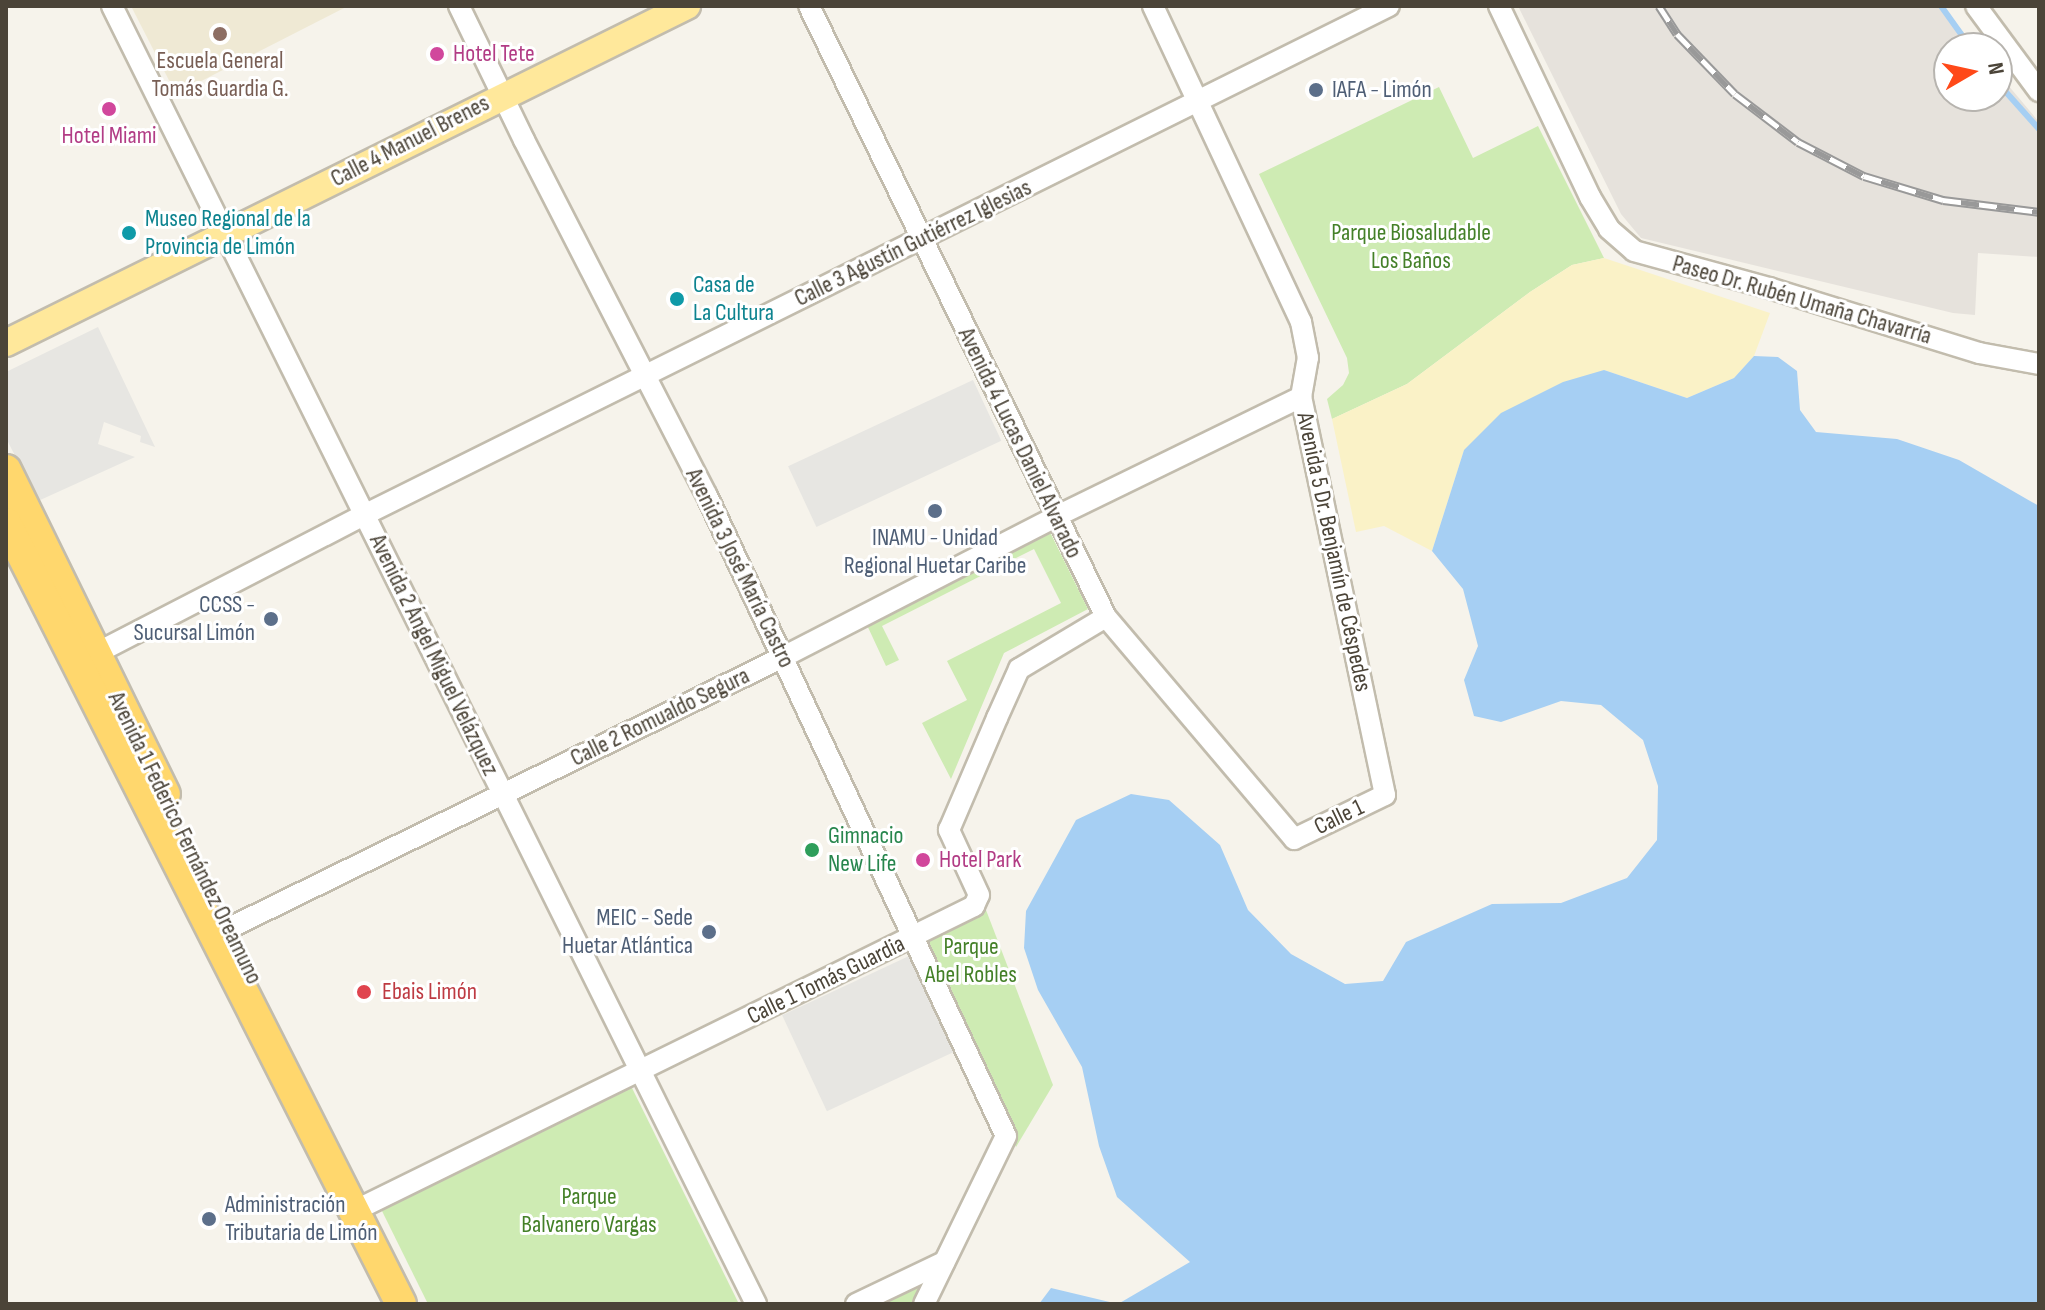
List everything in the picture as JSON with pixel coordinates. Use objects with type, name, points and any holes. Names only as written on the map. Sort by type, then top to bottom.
[{"type":"highway","name":"Avenida 1 Federico Fernández Oreamuno","points":[[6,470],[85,659]]},
{"type":"highway","name":"Avenida 1 Federico Fernández Oreamuno","points":[[6,523],[85,659],[223,932],[401,1304]]},
{"type":"main road","name":"Calle 4 Manuel Brenes","points":[[6,343],[501,95],[687,6]]},
{"type":"street","name":"Avenida 2 Ángel Miguel Velázquez","points":[[112,6],[756,1304]]},
{"type":"street","name":"Avenida 3 José María Castro","points":[[459,6],[783,657],[1006,1136],[944,1262]]},
{"type":"street","name":"Avenida 4 Lucas Daniel Alvarado","points":[[809,6],[1106,617],[1294,839]]},
{"type":"street","name":"Avenida 5 Dr. Benjamín de Céspedes","points":[[1153,6],[1301,322],[1308,358],[1301,397],[1385,795]]},
{"type":"street","name":"Calle 3 Agustín Gutiérrez Iglesias","points":[[85,659],[366,514],[1389,6]]},
{"type":"street","name":"Paseo Dr. Rubén Umaña Chavarría","points":[[1499,6],[1590,197],[1609,229],[1634,251],[1769,288],[1979,353],[2039,364]]},
{"type":"street","points":[[1976,6],[2039,91]]},
{"type":"street","name":"Calle 2 Romualdo Segura","points":[[223,932],[783,657],[1055,517],[1301,397]]},
{"type":"street","name":"Calle 1 Tomás Guardia","points":[[354,1211],[974,906],[979,895],[949,830],[1019,669],[1106,617]]},
{"type":"street","name":"Calle 1","points":[[1294,839],[1385,795]]},
{"type":"street","points":[[856,1304],[944,1262]]},
{"type":"street","points":[[924,1304],[944,1262]]},
{"type":"shaded area","name":"Escuela General Tomás Guardia G.","points":[[131,6],[348,6],[176,94]]},
{"type":"shaded area","points":[[1518,6],[1941,6],[1963,32],[1933,32],[1933,112],[2013,112],[2013,91],[2039,122],[2039,257],[1978,253],[1975,315],[1953,313],[1641,238],[1621,214]]},
{"type":"shaded area","points":[[98,327],[155,447],[140,442],[141,436],[104,422],[98,444],[135,457],[38,501],[6,438],[6,372]]},
{"type":"shaded area","points":[[973,380],[1001,441],[816,527],[788,466]]},
{"type":"shaded area","points":[[909,956],[954,1052],[827,1111],[782,1015]]},
{"type":"green space","name":"Parque Biosaludable Los Baños","points":[[1439,87],[1473,158],[1538,126],[1604,258],[1572,265],[1530,292],[1407,384],[1332,419],[1327,399],[1343,385],[1349,373],[1347,358],[1259,174]]},
{"type":"green space","points":[[1048,528],[1088,609],[1004,653],[951,779],[922,723],[967,700],[947,661],[1061,603],[1034,549],[882,626],[899,660],[886,666],[866,623]]},
{"type":"green space","name":"Parque Abel Robles","points":[[986,910],[1053,1085],[1016,1147],[928,942]]},
{"type":"green space","name":"Parque Balvanero Vargas","points":[[631,1086],[739,1304],[428,1304],[381,1209]]},
{"type":"green space","points":[[919,1287],[911,1304],[882,1304]]},
{"type":"sand","points":[[1604,258],[1770,313],[1754,356],[1734,378],[1687,398],[1604,370],[1464,450],[1432,551],[1384,526],[1356,532],[1332,419],[1407,384],[1530,292],[1572,265]]},
{"type":"water","points":[[1754,356],[1778,357],[1797,371],[1800,410],[1816,432],[1897,439],[1959,460],[2039,506],[2039,1304],[1118,1304],[1190,1262],[1117,1197],[1099,1146],[1082,1067],[1038,990],[1024,948],[1026,911],[1076,820],[1131,794],[1169,800],[1220,845],[1248,910],[1291,954],[1345,984],[1383,981],[1406,942],[1492,904],[1561,903],[1627,878],[1657,840],[1658,786],[1643,740],[1601,705],[1561,701],[1501,722],[1474,716],[1464,680],[1478,646],[1463,589],[1432,551],[1464,450],[1501,413],[1563,382],[1604,370],[1687,398],[1734,378]]},
{"type":"water","points":[[1051,1288],[1118,1304],[1039,1304]]},
{"type":"waterway","points":[[1941,6],[1960,32]]},
{"type":"waterway","points":[[2013,100],[2039,129]]},
{"type":"railway","points":[[1659,6],[1677,34],[1735,94],[1798,142],[1864,176],[1943,200],[2039,212]]},
{"type":"place","name":"Escuela General Tomás Guardia G.","points":[[220,34]]},
{"type":"place","name":"Hotel Tete","points":[[437,54]]},
{"type":"place","name":"IAFA - Limón","points":[[1316,90]]},
{"type":"place","name":"Hotel Miami","points":[[109,109]]},
{"type":"place","name":"Museo Regional de la Provincia de Limón","points":[[129,233]]},
{"type":"place","name":"Casa de La Cultura","points":[[677,299]]},
{"type":"place","name":"INAMU - Unidad Regional Huetar Caribe","points":[[935,511]]},
{"type":"place","name":"CCSS - Sucursal Limón","points":[[271,619]]},
{"type":"place","name":"Gimnacio New Life","points":[[812,850]]},
{"type":"place","name":"Hotel Park","points":[[923,860]]},
{"type":"place","name":"MEIC - Sede Huetar Atlántica","points":[[709,932]]},
{"type":"place","name":"Ebais Limón","points":[[364,992]]},
{"type":"place","name":"Administración Tributaria de Limón","points":[[209,1219]]}]
